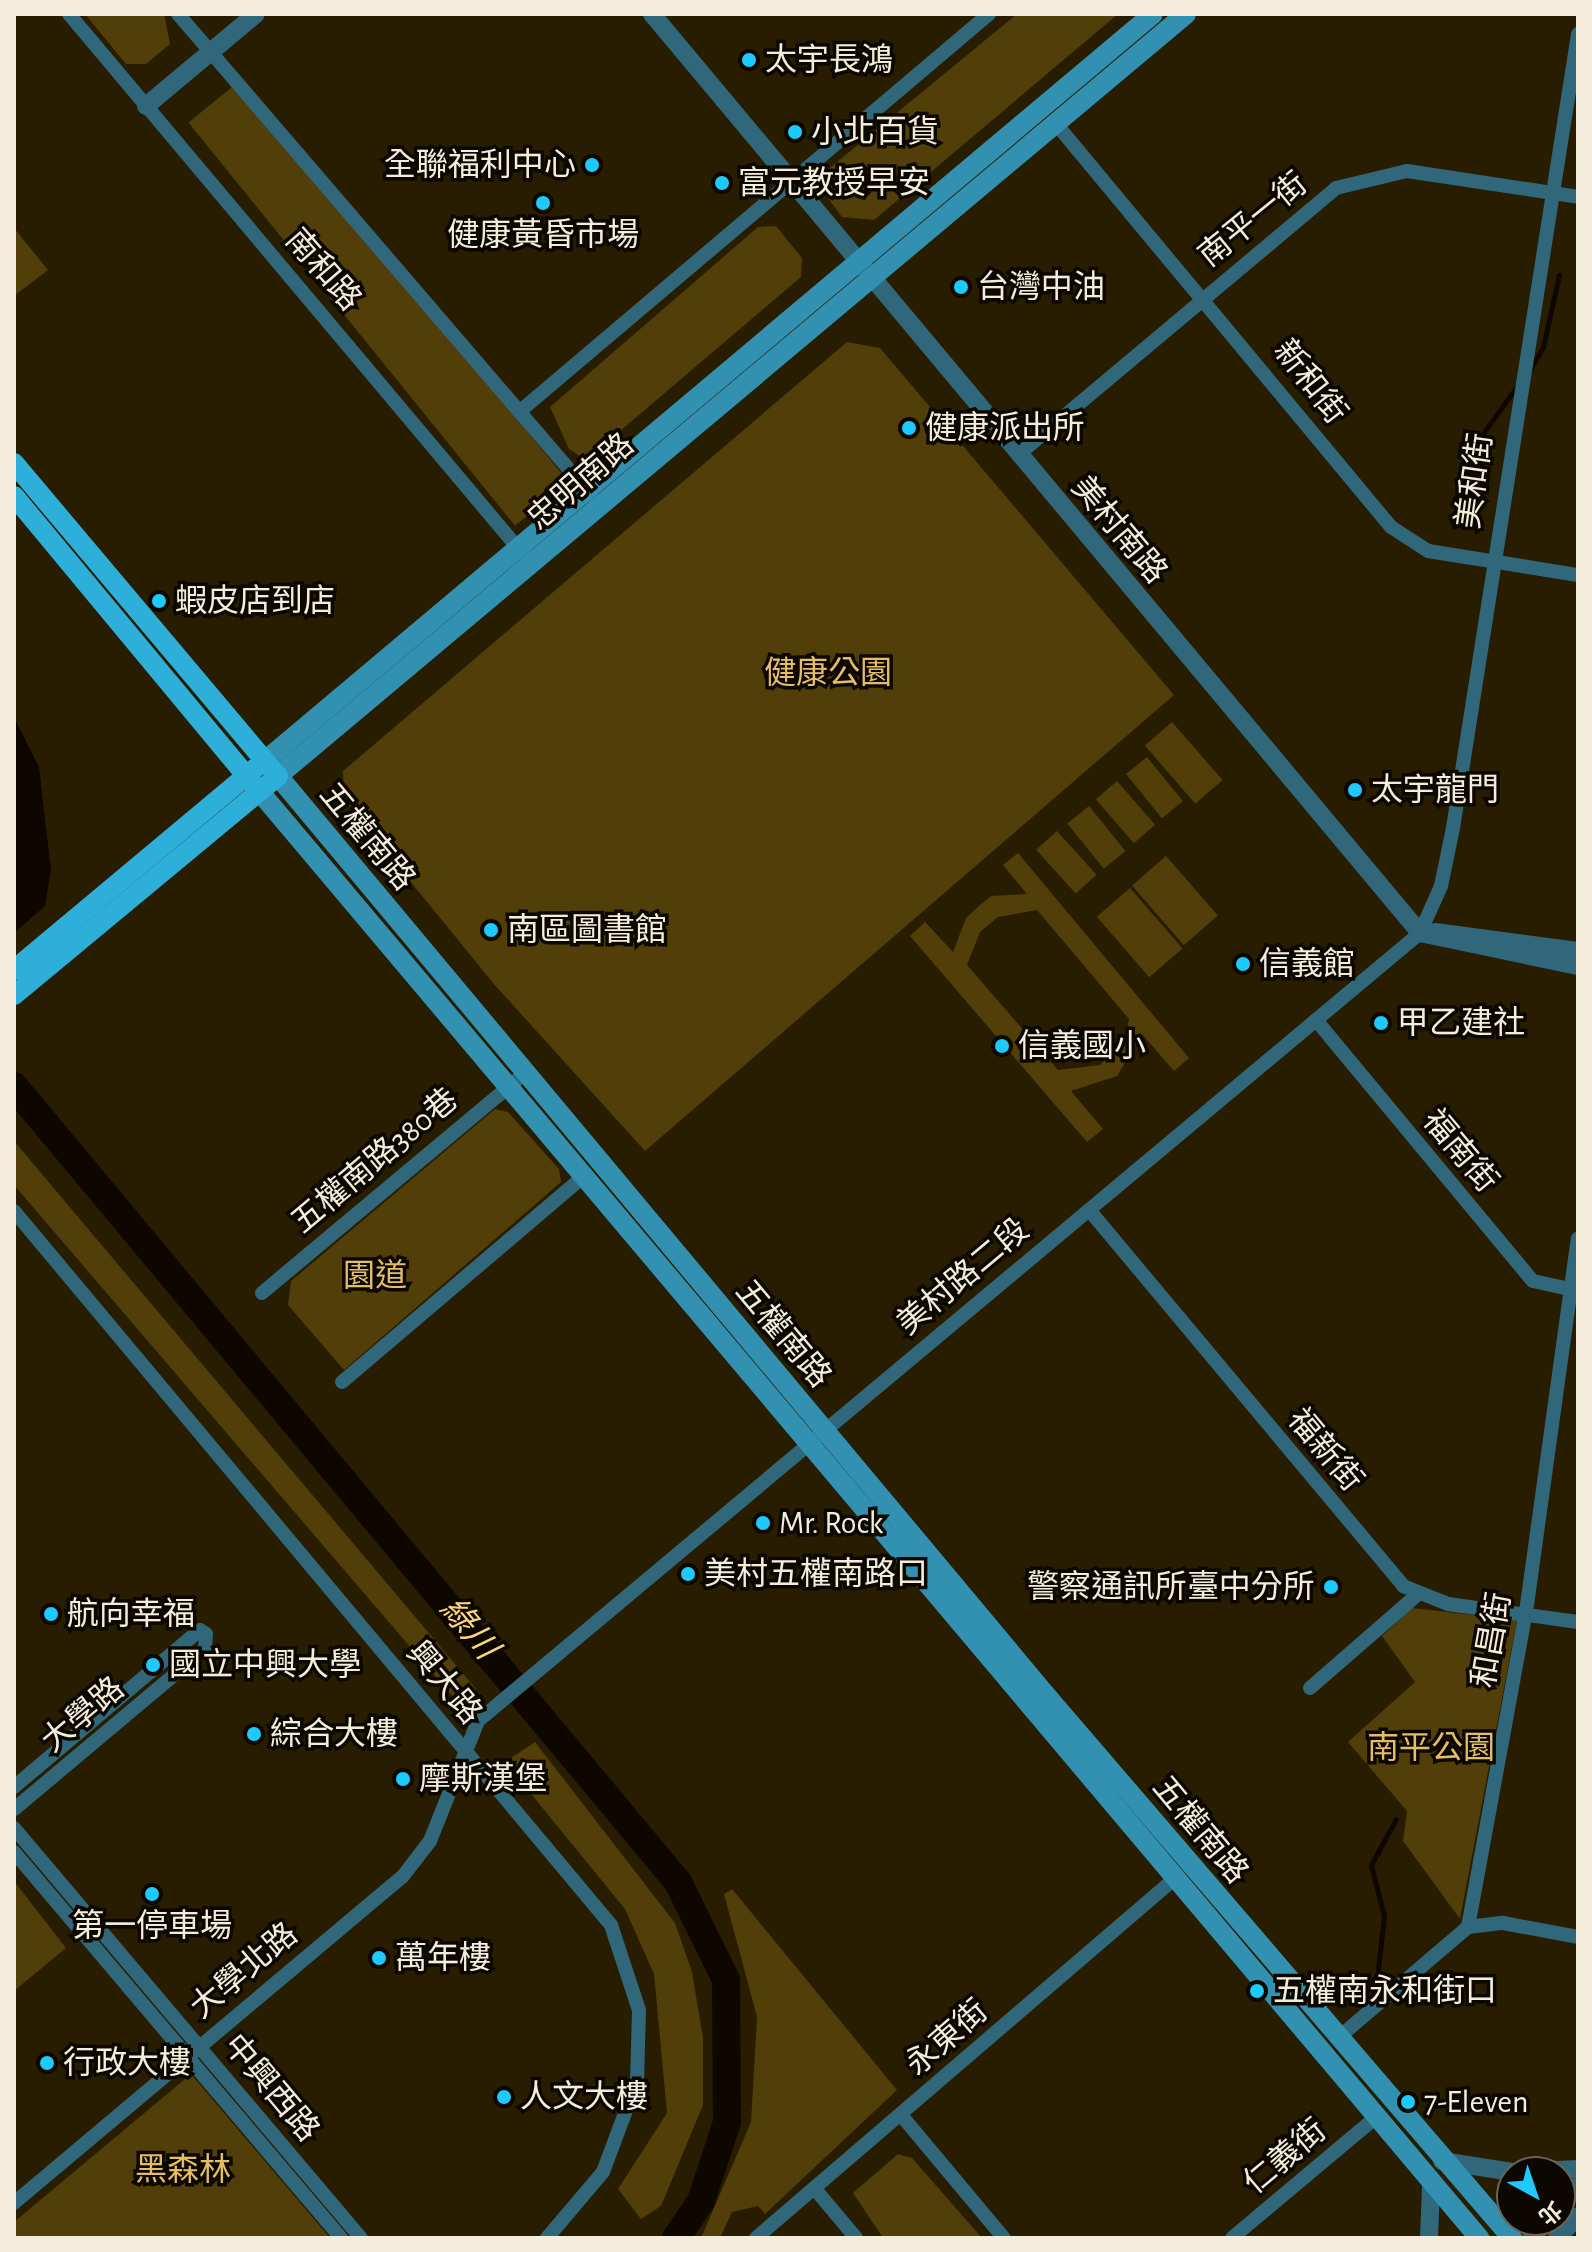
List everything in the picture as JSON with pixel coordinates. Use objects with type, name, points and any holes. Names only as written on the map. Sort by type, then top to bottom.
[{"type":"main road","name":"忠明南路","points":[[272,769],[585,488],[1153,14]]},
{"type":"main road","name":"忠明南路","points":[[14,970],[530,565],[1186,14]]},
{"type":"main road","name":"五權南路","points":[[14,463],[272,769],[517,1080],[584,1176],[1374,2119],[1479,2238]]},
{"type":"main road","name":"五權南路","points":[[14,496],[252,783],[827,1433],[1442,2161],[1512,2238]]},
{"type":"main road","name":"忠明南路","points":[[14,995],[252,783]]},
{"type":"street","name":"南和路","points":[[69,14],[530,565]]},
{"type":"street","name":"南和路","points":[[178,14],[599,505]]},
{"type":"street","points":[[146,106],[256,14]]},
{"type":"street","name":"美村南路","points":[[652,14],[1420,933]]},
{"type":"street","points":[[519,412],[989,14]]},
{"type":"street","name":"美和街","points":[[1420,933],[1441,886],[1453,828],[1491,562],[1578,34]]},
{"type":"street","name":"新和街","points":[[1057,125],[1204,295],[1391,527],[1428,551],[1578,575]]},
{"type":"street","name":"南平一街","points":[[1018,455],[1204,295],[1336,188],[1407,171],[1578,197]]},
{"type":"street","points":[[1420,933],[1460,931],[1578,951]]},
{"type":"street","points":[[1420,933],[1578,966]]},
{"type":"street","name":"美村路二段","points":[[462,1749],[495,1707],[543,1666],[827,1433],[1420,933]]},
{"type":"street","name":"福南街","points":[[1316,1020],[1533,1281],[1574,1291]]},
{"type":"street","name":"五權南路380巷","points":[[262,1293],[517,1080]]},
{"type":"street","points":[[342,1382],[584,1176]]},
{"type":"street","name":"興大路","points":[[14,1211],[611,1925],[635,1988],[640,2057],[625,2128],[603,2172],[553,2236]]},
{"type":"street","name":"福新街","points":[[1090,1211],[1416,1596]]},
{"type":"street","name":"和昌街","points":[[1468,1927],[1526,1612],[1574,1291],[1578,1239]]},
{"type":"street","points":[[1310,1688],[1416,1596],[1578,1622]]},
{"type":"street","name":"大學路","points":[[14,1787],[200,1630],[206,1634],[205,1649],[14,1809]]},
{"type":"street","name":"大學北路","points":[[14,2203],[192,2050],[403,1876],[430,1841],[462,1749]]},
{"type":"street","name":"中興西路","points":[[14,1828],[341,2238]]},
{"type":"street","name":"中興西路","points":[[14,1852],[361,2238]]},
{"type":"street","name":"永東街","points":[[756,2238],[1173,1880]]},
{"type":"street","points":[[1338,2038],[1468,1927],[1503,1923],[1578,1937]]},
{"type":"street","points":[[901,2115],[1004,2238]]},
{"type":"street","name":"仁義街","points":[[1232,2238],[1374,2119]]},
{"type":"street","points":[[1442,2161],[1496,2169]]},
{"type":"street","points":[[1429,2238],[1431,2185]]},
{"type":"street","points":[[815,2189],[856,2238]]},
{"type":"street","points":[[1557,2238],[1578,2216]]},
{"type":"green space","points":[[85,14],[164,14],[170,44],[146,64],[126,64]]},
{"type":"green space","points":[[1017,14],[1118,14],[874,220],[842,217],[825,194],[826,171]]},
{"type":"green space","points":[[242,79],[569,482],[515,526],[188,122]]},
{"type":"green space","points":[[776,226],[802,258],[801,277],[586,460],[569,449],[550,407],[758,227]]},
{"type":"green space","points":[[14,228],[48,270],[14,296]]},
{"type":"green space","name":"健康公園","points":[[847,342],[880,348],[1174,695],[645,1151],[493,983],[344,800],[343,771]]},
{"type":"green space","points":[[1172,722],[1223,780],[1195,804],[1145,746]]},
{"type":"green space","points":[[1147,757],[1183,801],[1162,818],[1126,774]]},
{"type":"green space","points":[[1117,781],[1155,825],[1134,843],[1096,799]]},
{"type":"green space","points":[[1089,806],[1126,851],[1104,869],[1067,824]]},
{"type":"green space","points":[[1057,831],[1096,875],[1076,894],[1036,850]]},
{"type":"green space","points":[[1018,853],[1189,1058],[1174,1071],[1142,1034],[1117,1076],[1071,1091],[1103,1129],[1087,1142],[910,936],[925,922],[953,952],[966,918],[991,896],[1027,894],[1003,865]],"holes":[[[1037,910],[1129,1019],[1125,1040],[1100,1065],[1058,1070],[967,965],[980,932],[998,917]]]},
{"type":"green space","points":[[1166,856],[1218,916],[1184,945],[1132,886]]},
{"type":"green space","points":[[1130,888],[1182,948],[1149,977],[1097,917]]},
{"type":"green space","name":"園道","points":[[495,1109],[508,1112],[559,1169],[561,1182],[344,1370],[288,1305],[291,1281]]},
{"type":"green space","points":[[14,1141],[476,1689],[460,1705],[14,1185]]},
{"type":"green space","name":"南平公園","points":[[1412,1608],[1517,1620],[1460,1919],[1403,1841],[1407,1811],[1348,1742],[1415,1682],[1382,1636]]},
{"type":"green space","points":[[535,1742],[675,1923],[692,1972],[703,2038],[703,2105],[661,2206],[641,2219],[618,2189],[667,2113],[654,1974],[625,1909],[505,1762]]},
{"type":"green space","points":[[14,1881],[66,1948],[14,1991]]},
{"type":"green space","points":[[732,1889],[897,2090],[765,2214],[758,2206],[732,2212],[720,2238],[701,2238],[751,2122],[757,2017],[724,1894]]},
{"type":"green space","name":"黑森林","points":[[191,2074],[330,2238],[14,2238],[14,2222]]},
{"type":"green space","points":[[898,2154],[912,2158],[982,2238],[883,2238],[853,2193]]},
{"type":"shaded area","points":[[14,717],[39,767],[51,870],[45,906],[14,933]]},
{"type":"waterway","points":[[1527,375],[1543,347],[1559,275]]},
{"type":"waterway","points":[[1454,527],[1474,446],[1520,382]]},
{"type":"waterway","name":"綠川","points":[[14,1086],[678,1882],[726,1980],[727,2122],[701,2201],[676,2238]]},
{"type":"waterway","points":[[1378,1969],[1384,1916],[1371,1865],[1396,1819]]},
{"type":"place","name":"太宇長鴻","points":[[749,60]]},
{"type":"place","name":"小北百貨","points":[[795,132]]},
{"type":"place","name":"全聯福利中心","points":[[592,165]]},
{"type":"place","name":"富元教授早安","points":[[722,183]]},
{"type":"place","name":"健康黃昏市場","points":[[543,203]]},
{"type":"place","name":"台灣中油","points":[[961,287]]},
{"type":"place","name":"健康派出所","points":[[909,428]]},
{"type":"place","name":"蝦皮店到店","points":[[159,601]]},
{"type":"place","name":"太宇龍門","points":[[1355,790]]},
{"type":"place","name":"南區圖書館","points":[[491,930]]},
{"type":"place","name":"信義館","points":[[1243,964]]},
{"type":"place","name":"甲乙建社","points":[[1381,1023]]},
{"type":"place","name":"信義國小","points":[[1002,1046]]},
{"type":"place","name":"Mr. Rock","points":[[763,1523]]},
{"type":"place","name":"美村五權南路口","points":[[688,1574]]},
{"type":"place","name":"警察通訊所臺中分所","points":[[1331,1587]]},
{"type":"place","name":"航向幸福","points":[[51,1614]]},
{"type":"place","name":"國立中興大學","points":[[153,1665]]},
{"type":"place","name":"綜合大樓","points":[[254,1734]]},
{"type":"place","name":"摩斯漢堡","points":[[403,1779]]},
{"type":"place","name":"第一停車場","points":[[152,1894]]},
{"type":"place","name":"萬年樓","points":[[379,1958]]},
{"type":"place","name":"五權南永和街口","points":[[1257,1991]]},
{"type":"place","name":"行政大樓","points":[[47,2063]]},
{"type":"place","name":"人文大樓","points":[[504,2097]]},
{"type":"place","name":"7-Eleven","points":[[1408,2102]]}]
